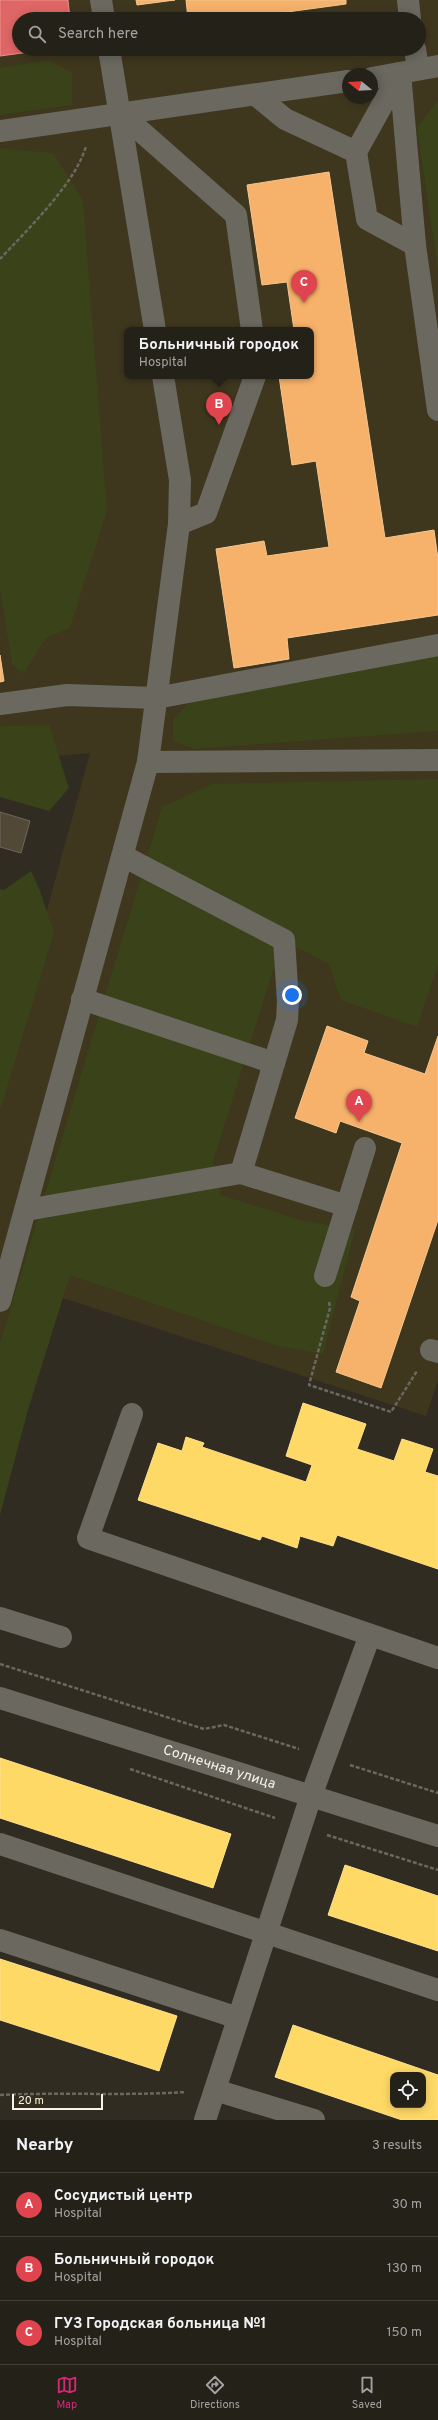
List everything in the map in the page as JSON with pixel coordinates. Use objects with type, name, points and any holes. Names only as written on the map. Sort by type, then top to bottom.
[{"type":"street","points":[[101,0],[103,12]]},
{"type":"street","points":[[408,0],[409,12]]},
{"type":"street","points":[[110,56],[155,327]]},
{"type":"street","points":[[378,76],[418,64]]},
{"type":"street","points":[[415,245],[367,219],[356,152],[418,64]]},
{"type":"street","points":[[418,64],[415,245],[438,410]]},
{"type":"street","points":[[0,131],[119,112],[257,96],[342,83]]},
{"type":"street","points":[[257,96],[285,119],[356,152]]},
{"type":"street","points":[[119,112],[236,214],[252,327]]},
{"type":"street","points":[[0,1301],[148,762],[179,524],[180,480],[163,379]]},
{"type":"street","points":[[179,524],[206,513],[253,379]]},
{"type":"street","points":[[0,704],[67,695],[156,698],[438,645]]},
{"type":"street","points":[[148,762],[438,760]]},
{"type":"street","points":[[123,856],[284,940],[288,1001],[287,1020],[241,1173]]},
{"type":"street","points":[[82,998],[274,1063]]},
{"type":"street","points":[[325,1276],[365,1148]]},
{"type":"street","points":[[26,1210],[241,1173],[347,1206]]},
{"type":"street","points":[[132,1414],[88,1538],[438,1658]]},
{"type":"street","points":[[0,1618],[61,1637]]},
{"type":"street","points":[[205,2120],[311,1796],[370,1635]]},
{"type":"street","name":"Солнечная улица","points":[[0,1698],[438,1836]]},
{"type":"street","points":[[0,1844],[266,1934],[438,1990]]},
{"type":"street","points":[[0,1940],[238,2018]]},
{"type":"street","points":[[215,2090],[314,2120]]},
{"type":"path","points":[[0,259],[50,205],[83,157],[93,116]]},
{"type":"path","points":[[325,1276],[330,1308],[309,1385],[391,1412],[434,1351]]},
{"type":"path","points":[[0,1664],[204,1729],[224,1725],[438,1793]]},
{"type":"path","points":[[128,1769],[438,1870]]},
{"type":"path","points":[[0,2095],[51,2093],[132,2095],[215,2090]]},
{"type":"shaded area","points":[[0,0],[438,0],[438,1380],[426,1416],[32,1288],[0,1397],[0,1081],[90,753],[0,761]]},
{"type":"green space","points":[[49,60],[72,73],[72,105],[0,115],[0,68]]},
{"type":"green space","points":[[438,100],[438,270],[417,128]]},
{"type":"green space","points":[[0,148],[53,153],[83,200],[107,511],[70,628],[46,638],[23,674],[12,664],[0,590]]},
{"type":"green space","points":[[438,653],[438,731],[194,749],[173,741],[173,720],[191,700]]},
{"type":"green space","points":[[49,725],[69,788],[49,811],[0,797],[0,726]]},
{"type":"green space","points":[[438,779],[438,965],[417,1027],[341,1000],[329,964],[296,947],[273,971],[213,1162],[221,1195],[301,1220],[355,1230],[323,1354],[277,1346],[70,1275],[28,1410],[0,1515],[0,1343],[162,807],[212,784]]},
{"type":"green space","points":[[31,871],[40,891],[54,933],[0,1111],[0,889],[4,890]]},
{"type":"building: Homes","points":[[303,1403],[366,1424],[357,1449],[394,1461],[402,1439],[433,1449],[425,1472],[438,1476],[438,1569],[337,1535],[333,1546],[300,1536],[297,1548],[262,1536],[260,1540],[138,1500],[158,1443],[182,1451],[186,1437],[204,1443],[202,1447],[306,1482],[312,1465],[286,1456]]},
{"type":"building: Homes","points":[[0,1758],[231,1834],[213,1888],[0,1818]]},
{"type":"building: Homes","points":[[345,1865],[438,1896],[438,1951],[328,1915]]},
{"type":"building: Homes","points":[[0,1959],[177,2016],[159,2071],[0,2020]]},
{"type":"building: Homes","points":[[293,2025],[438,2075],[438,2120],[402,2120],[275,2077]]},
{"type":"building: Shops","points":[[0,0],[68,0],[69,12],[12,12],[12,54],[0,56]]},
{"type":"building: Health","points":[[136,0],[175,0],[137,5]]},
{"type":"building: Health","points":[[186,0],[346,0],[346,4],[287,12],[187,12]]},
{"type":"building: Health","points":[[329,172],[385,538],[434,530],[438,559],[438,615],[287,638],[289,659],[234,668],[216,549],[264,541],[267,556],[329,547],[316,461],[292,465],[279,379],[314,379],[314,327],[294,327],[287,282],[262,285],[247,185]]},
{"type":"building: Health","points":[[0,655],[4,681],[0,682]]},
{"type":"building: Health","points":[[327,1026],[368,1041],[364,1053],[425,1074],[438,1036],[438,1220],[381,1388],[336,1372],[360,1301],[351,1297],[402,1143],[340,1121],[336,1133],[295,1118]]},
{"type":"building: Other","points":[[0,812],[30,821],[21,853],[0,847]]},
{"type":"place","name":"ГУЗ Городская больница №1","points":[[304,303]]},
{"type":"place","name":"Больничный городок","points":[[219,425]]},
{"type":"place","name":"Сосудистый центр","points":[[359,1122]]}]
